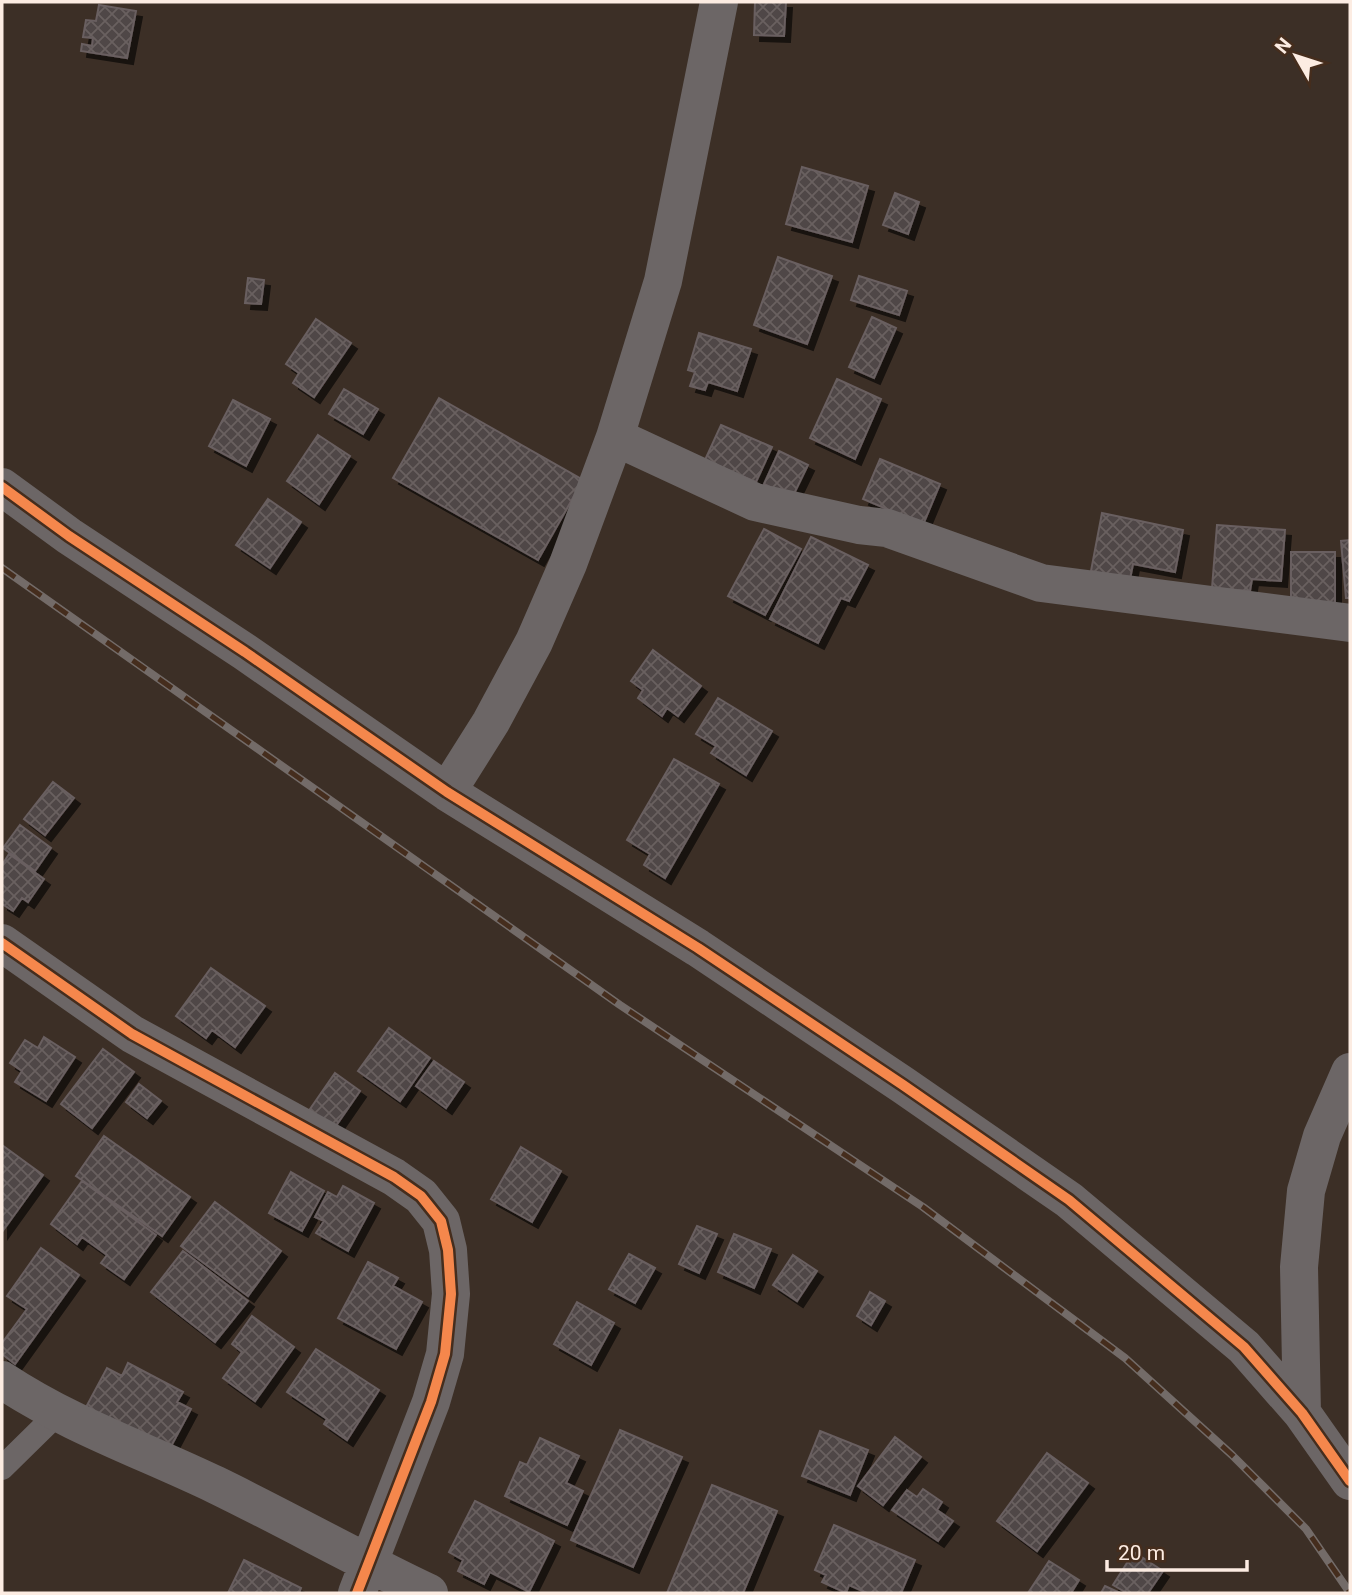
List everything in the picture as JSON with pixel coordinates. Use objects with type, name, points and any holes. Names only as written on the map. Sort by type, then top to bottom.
[{"type":"street","points":[[447,792],[491,722],[534,642],[568,564],[615,437],[663,281],[719,2]]},
{"type":"street","points":[[615,437],[755,502],[859,525],[887,528],[1041,583],[1350,623]]},
{"type":"street","points":[[2,487],[69,536],[245,652],[447,792],[708,955],[1069,1200],[1244,1346],[1302,1413],[1350,1481]]},
{"type":"street","points":[[2,943],[132,1034],[394,1177],[421,1196],[441,1221],[449,1251],[451,1294],[445,1354],[431,1402],[363,1579]]},
{"type":"street","points":[[1302,1413],[1299,1267],[1306,1191],[1322,1136],[1350,1072]]},
{"type":"street","points":[[2,1380],[57,1414],[216,1485],[363,1579],[429,1593]]},
{"type":"lane","points":[[2,1468],[57,1414]]},
{"type":"building","points":[[755,2],[786,2],[784,36],[754,35]]},
{"type":"building","points":[[99,5],[136,11],[127,58],[81,51],[82,44],[92,46],[93,38],[83,37],[86,20],[96,21]]},
{"type":"building","points":[[802,167],[868,186],[852,242],[786,224]]},
{"type":"building","points":[[895,193],[919,202],[908,234],[883,225]]},
{"type":"building","points":[[778,257],[832,276],[807,344],[754,325]]},
{"type":"building","points":[[859,276],[907,291],[899,315],[851,300]]},
{"type":"building","points":[[248,278],[264,280],[261,304],[245,303]]},
{"type":"building","points":[[872,317],[896,328],[874,378],[849,367]]},
{"type":"building","points":[[316,319],[351,343],[314,397],[293,383],[299,373],[286,364]]},
{"type":"building","points":[[699,333],[751,349],[737,391],[708,382],[705,390],[690,386],[695,372],[688,370]]},
{"type":"building","points":[[837,379],[881,399],[855,459],[810,438]]},
{"type":"building","points":[[344,389],[378,409],[363,434],[329,414]]},
{"type":"building","points":[[439,398],[583,480],[538,560],[393,478]]},
{"type":"building","points":[[233,400],[270,419],[246,466],[209,446]]},
{"type":"building","points":[[721,425],[772,447],[756,482],[705,460]]},
{"type":"building","points":[[318,435],[350,456],[319,504],[287,481]]},
{"type":"building","points":[[779,451],[808,465],[792,498],[764,484]]},
{"type":"building","points":[[880,459],[940,484],[920,532],[894,512],[863,499]]},
{"type":"building","points":[[268,499],[301,522],[270,568],[236,545]]},
{"type":"building","points":[[1102,513],[1183,530],[1175,572],[1133,564],[1130,579],[1091,571]]},
{"type":"building","points":[[1217,525],[1285,530],[1281,581],[1252,579],[1250,591],[1212,588]]},
{"type":"building","points":[[764,529],[801,549],[765,615],[728,596]]},
{"type":"building","points":[[811,537],[868,565],[849,601],[841,598],[818,643],[770,619]]},
{"type":"building","points":[[1350,540],[1350,598],[1346,598],[1341,541]]},
{"type":"building","points":[[1291,552],[1335,552],[1335,605],[1291,605]]},
{"type":"building","points":[[653,650],[701,686],[678,716],[667,708],[662,716],[638,698],[643,690],[631,681]]},
{"type":"building","points":[[718,698],[772,731],[746,775],[711,753],[716,746],[696,734]]},
{"type":"building","points":[[674,759],[719,784],[665,878],[644,865],[650,854],[627,840]]},
{"type":"building","points":[[53,782],[74,798],[45,835],[24,819]]},
{"type":"building","points":[[20,825],[51,848],[35,871],[3,848]]},
{"type":"building","points":[[9,854],[44,879],[28,902],[22,898],[13,911],[2,904],[2,865]]},
{"type":"building","points":[[211,968],[265,1006],[235,1047],[212,1030],[206,1038],[176,1016]]},
{"type":"building","points":[[389,1028],[430,1058],[400,1101],[358,1071]]},
{"type":"building","points":[[44,1037],[75,1057],[46,1101],[15,1082],[22,1071],[10,1063],[25,1040],[38,1048]]},
{"type":"building","points":[[103,1049],[134,1072],[92,1128],[61,1104]]},
{"type":"building","points":[[434,1061],[464,1082],[446,1108],[416,1086]]},
{"type":"building","points":[[335,1073],[360,1091],[333,1130],[308,1112]]},
{"type":"building","points":[[139,1084],[161,1101],[147,1118],[126,1102]]},
{"type":"building","points":[[104,1136],[190,1197],[162,1236],[76,1176]]},
{"type":"building","points":[[2,1145],[43,1175],[2,1232]]},
{"type":"building","points":[[521,1147],[561,1171],[532,1222],[491,1199]]},
{"type":"building","points":[[291,1172],[324,1191],[302,1231],[269,1213]]},
{"type":"building","points":[[82,1181],[156,1235],[124,1279],[101,1263],[107,1255],[82,1237],[77,1244],[51,1224]]},
{"type":"building","points":[[343,1186],[374,1203],[348,1251],[316,1233],[324,1221],[315,1217],[328,1192],[337,1197]]},
{"type":"building","points":[[215,1202],[281,1251],[248,1296],[181,1246]]},
{"type":"building","points":[[697,1226],[717,1234],[699,1273],[679,1264]]},
{"type":"building","points":[[734,1234],[771,1249],[754,1288],[718,1272]]},
{"type":"building","points":[[41,1248],[79,1275],[15,1364],[2,1354],[2,1343],[27,1309],[7,1296]]},
{"type":"building","points":[[183,1251],[248,1301],[215,1342],[151,1292]]},
{"type":"building","points":[[629,1254],[655,1268],[635,1303],[609,1289]]},
{"type":"building","points":[[793,1255],[817,1271],[797,1301],[773,1285]]},
{"type":"building","points":[[368,1262],[398,1278],[393,1286],[422,1302],[396,1349],[338,1318]]},
{"type":"building","points":[[870,1292],[885,1301],[871,1325],[857,1316]]},
{"type":"building","points":[[577,1302],[614,1323],[591,1365],[554,1344]]},
{"type":"building","points":[[252,1316],[294,1347],[255,1401],[223,1378],[242,1352],[232,1344]]},
{"type":"building","points":[[316,1349],[379,1390],[347,1440],[324,1424],[327,1419],[287,1392]]},
{"type":"building","points":[[128,1363],[183,1392],[177,1402],[191,1409],[168,1452],[85,1409],[107,1368],[122,1376]]},
{"type":"building","points":[[620,1430],[682,1457],[633,1567],[571,1540]]},
{"type":"building","points":[[820,1431],[868,1450],[850,1495],[802,1476]]},
{"type":"building","points":[[895,1437],[921,1457],[883,1505],[858,1486]]},
{"type":"building","points":[[540,1438],[579,1456],[566,1483],[583,1491],[567,1525],[505,1496],[520,1462],[527,1465]]},
{"type":"building","points":[[1047,1453],[1088,1483],[1037,1551],[997,1521]]},
{"type":"building","points":[[712,1485],[777,1511],[743,1593],[667,1593]]},
{"type":"building","points":[[923,1489],[942,1502],[937,1510],[953,1521],[938,1541],[892,1510],[907,1490],[917,1497]]},
{"type":"building","points":[[475,1501],[554,1541],[529,1592],[490,1572],[484,1584],[458,1571],[463,1560],[449,1552]]},
{"type":"building","points":[[834,1525],[915,1560],[901,1593],[867,1593],[849,1585],[846,1593],[822,1582],[826,1575],[815,1570]]},
{"type":"building","points":[[1134,1552],[1163,1571],[1148,1593],[1127,1593],[1113,1585]]},
{"type":"building","points":[[244,1560],[301,1588],[299,1593],[228,1593]]},
{"type":"building","points":[[1049,1561],[1079,1580],[1071,1593],[1028,1593]]},
{"type":"building","points":[[1105,1586],[1120,1593],[1101,1593]]},
{"type":"railway","points":[[2,568],[620,1005],[923,1207],[1125,1358],[1232,1455],[1306,1529],[1350,1593]]},
{"type":"cycle path","points":[[2,487],[69,536],[245,652],[447,792],[698,948],[1069,1200],[1244,1347],[1302,1413],[1350,1481]]},
{"type":"cycle path","points":[[2,943],[132,1034],[394,1177],[421,1196],[441,1221],[448,1250],[451,1294],[445,1354],[431,1402],[357,1593]]}]
